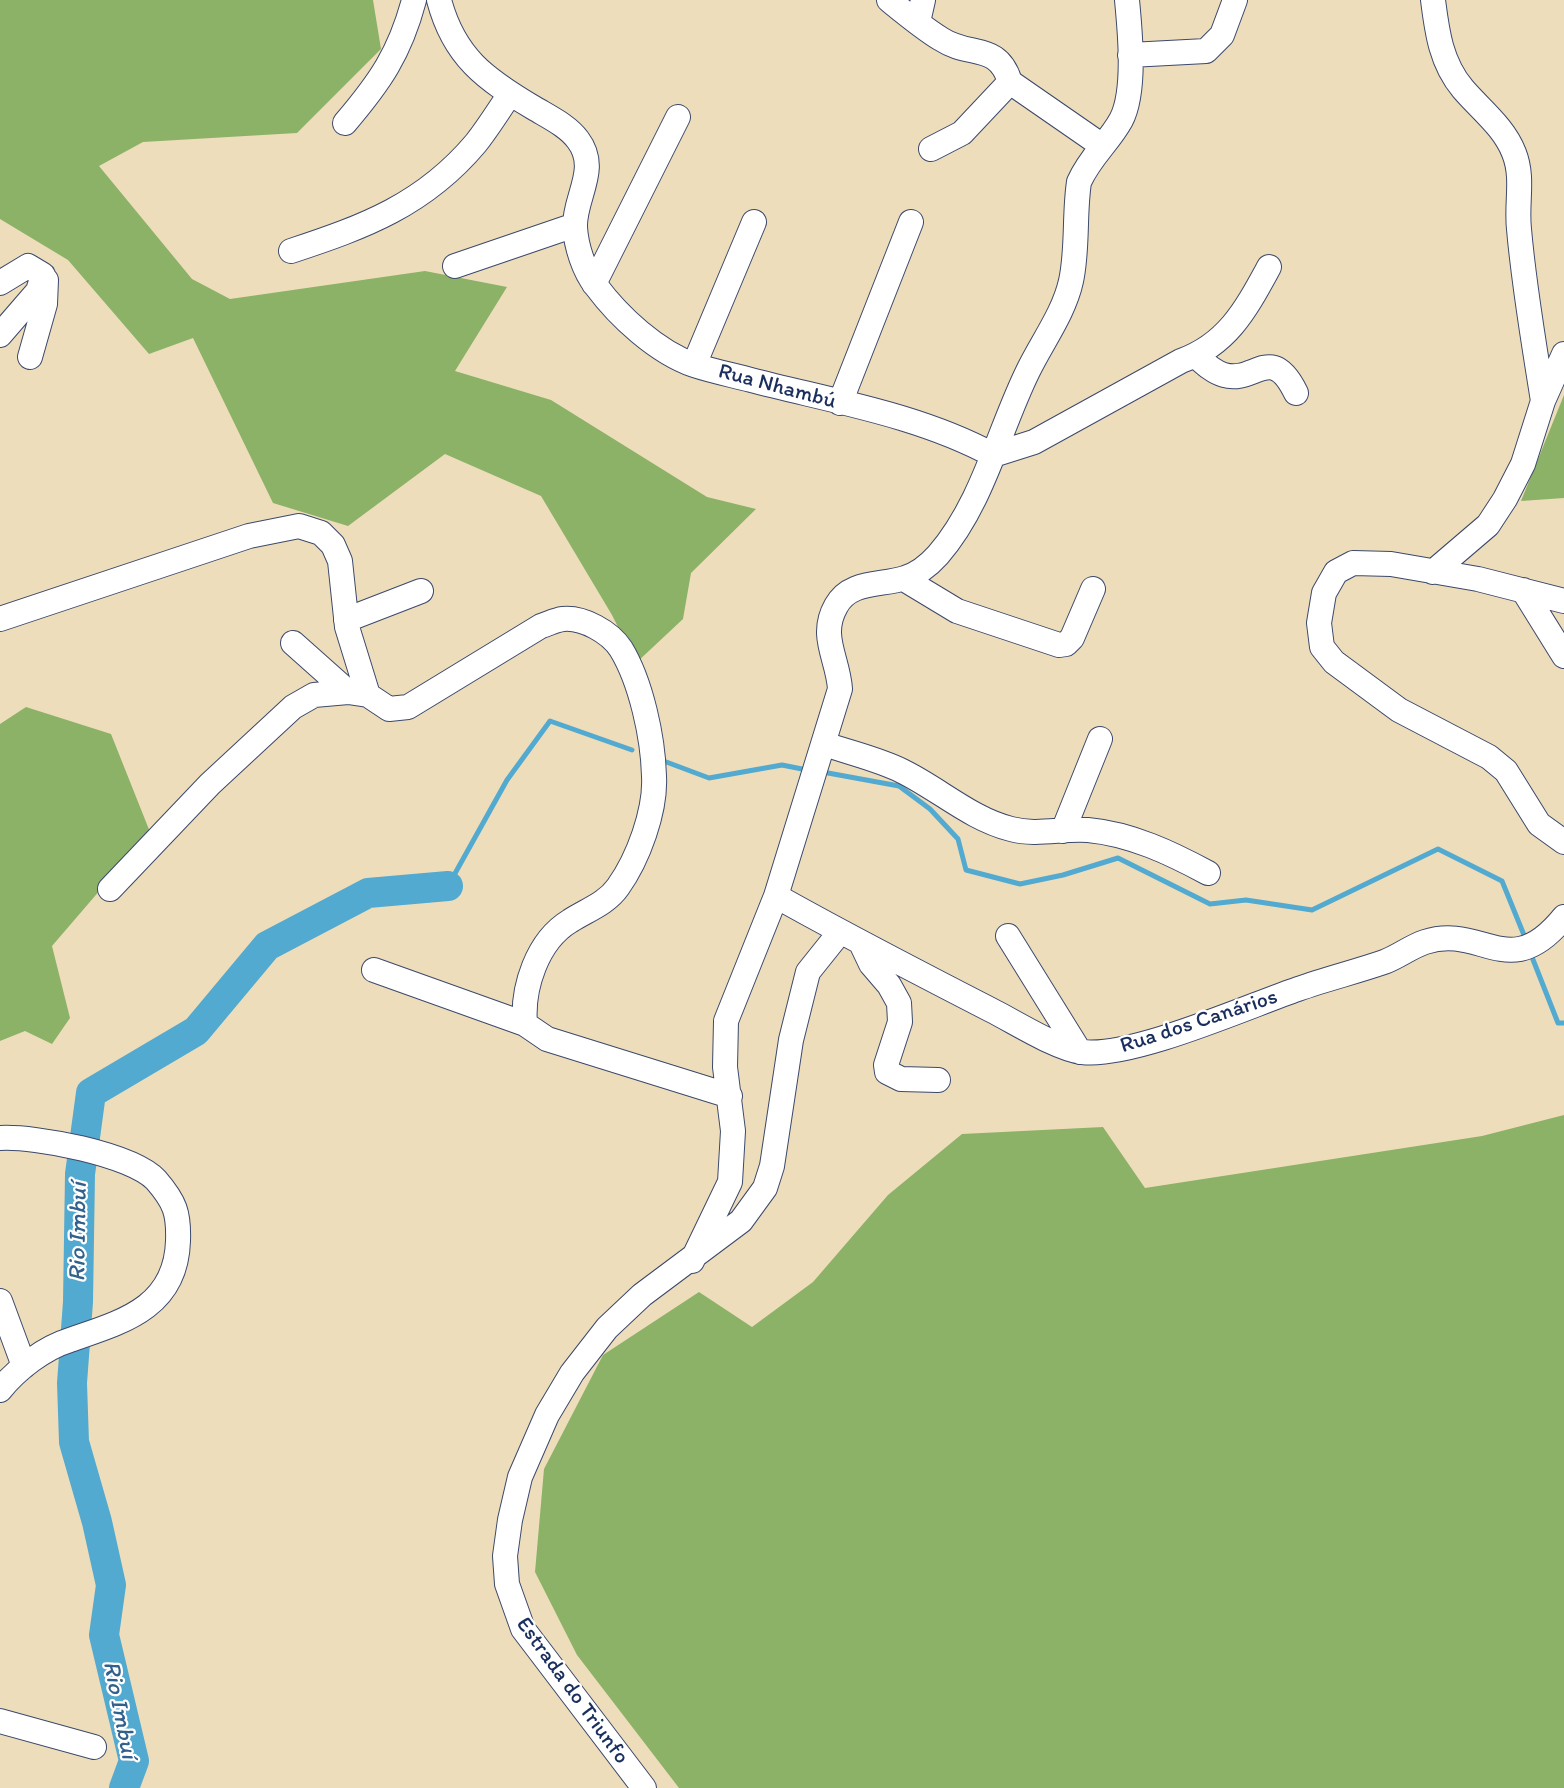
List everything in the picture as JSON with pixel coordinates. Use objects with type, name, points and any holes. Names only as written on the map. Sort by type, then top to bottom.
[{"type":"street","points":[[345,123],[371,93],[394,58],[405,35],[414,0]]},
{"type":"street","name":"Rua Nhambú","points":[[439,0],[451,38],[462,53],[480,71],[510,94],[565,127],[579,140],[586,155],[588,170],[575,225],[580,254],[594,284],[632,324],[676,356],[694,365],[933,428],[963,439],[993,455]]},
{"type":"street","points":[[889,0],[921,11],[953,46],[989,53],[1000,60],[1005,66],[1010,82],[1101,145]]},
{"type":"street","points":[[692,1261],[730,1182],[733,1131],[725,1066],[726,1021],[776,896],[825,744],[840,689],[836,665],[828,640],[828,622],[841,597],[855,589],[868,584],[904,579],[923,569],[955,531],[993,455],[1028,370],[1066,298],[1075,253],[1075,208],[1079,182],[1101,145],[1122,118],[1128,86],[1130,55],[1127,0]]},
{"type":"street","points":[[1130,55],[1194,54],[1206,51],[1222,35],[1235,0]]},
{"type":"street","points":[[1433,0],[1437,38],[1445,59],[1462,87],[1491,117],[1515,154],[1520,174],[1518,226],[1543,401]]},
{"type":"street","points":[[931,149],[962,133],[1010,82]]},
{"type":"street","points":[[291,251],[361,228],[436,183],[477,142],[510,94]]},
{"type":"street","points":[[594,284],[678,117]]},
{"type":"street","points":[[694,365],[754,222]]},
{"type":"street","points":[[840,403],[911,222]]},
{"type":"street","points":[[455,266],[575,225]]},
{"type":"street","points":[[0,283],[28,266],[43,275],[47,283],[45,304],[30,357]]},
{"type":"street","points":[[993,455],[1034,442],[1196,356],[1231,329],[1244,314],[1269,267]]},
{"type":"street","points":[[0,335],[38,291],[43,275]]},
{"type":"street","points":[[1434,572],[1488,525],[1505,499],[1523,464],[1543,401],[1564,354]]},
{"type":"street","points":[[1196,356],[1207,366],[1224,375],[1266,367],[1278,369],[1289,379],[1296,393]]},
{"type":"street","points":[[0,619],[249,536],[299,526],[321,533],[333,545],[340,561],[346,621],[353,650],[358,694]]},
{"type":"street","points":[[1564,601],[1523,590],[1434,572],[1373,563],[1353,563],[1336,572],[1324,593],[1319,622],[1322,647],[1347,674],[1399,710],[1489,757],[1506,771],[1539,824],[1564,842]]},
{"type":"street","points":[[904,579],[957,611],[1059,645],[1066,644],[1072,638],[1093,589]]},
{"type":"street","points":[[1523,590],[1564,656]]},
{"type":"street","points":[[346,621],[421,591]]},
{"type":"street","points":[[293,643],[358,694],[389,709],[408,707],[541,626],[562,619],[579,620],[595,627],[618,645],[632,667],[643,707],[654,777],[651,806],[631,864],[617,888],[604,901],[555,930],[545,945],[527,988],[525,1024]]},
{"type":"street","points":[[110,889],[163,830],[268,728],[293,707],[314,695],[358,694]]},
{"type":"street","points":[[1063,831],[1100,739]]},
{"type":"street","points":[[825,744],[901,771],[987,821],[1023,831],[1088,830],[1148,844],[1208,873]]},
{"type":"street","name":"Rua dos Canários","points":[[776,896],[850,938],[1044,1037],[1080,1052],[1122,1049],[1163,1036],[1306,986],[1386,961],[1422,943],[1442,937],[1462,939],[1502,951],[1531,944],[1564,917]]},
{"type":"street","points":[[1008,936],[1080,1052]]},
{"type":"street","points":[[850,938],[889,985],[899,1003],[900,1022],[886,1065],[887,1072],[901,1079],[938,1080]]},
{"type":"street","name":"Estrada do Triunfo","points":[[644,1788],[523,1629],[507,1584],[505,1556],[520,1477],[547,1415],[573,1373],[606,1328],[642,1296],[692,1261],[741,1221],[765,1188],[772,1166],[790,1040],[808,972],[850,938]]},
{"type":"street","points":[[374,970],[525,1024],[547,1039],[730,1096]]},
{"type":"street","points":[[0,1138],[66,1144],[150,1174],[169,1194],[179,1216],[178,1254],[169,1279],[158,1296],[133,1318],[78,1338],[24,1366],[13,1374],[0,1390]]},
{"type":"street","points":[[0,1301],[24,1366]]},
{"type":"street","points":[[0,1721],[94,1747]]},
{"type":"green space","points":[[0,0],[373,0],[381,49],[297,133],[143,142],[99,166],[192,279],[230,299],[425,271],[507,287],[455,371],[551,400],[707,497],[756,509],[691,573],[683,619],[636,663],[612,615],[541,496],[445,454],[348,526],[273,503],[193,338],[149,354],[68,260],[0,219]]},
{"type":"green space","points":[[1564,395],[1564,498],[1521,501]]},
{"type":"green space","points":[[26,707],[111,734],[150,832],[52,946],[70,1018],[52,1044],[25,1031],[0,1041],[0,724]]},
{"type":"green space","points":[[1564,1115],[1564,1788],[679,1788],[577,1655],[535,1572],[544,1469],[603,1355],[699,1292],[752,1327],[813,1282],[888,1195],[962,1134],[1103,1127],[1145,1188],[1482,1136]]},
{"type":"waterway","points":[[448,886],[507,780],[550,721],[632,750]]},
{"type":"waterway","points":[[661,760],[709,778],[782,765],[802,769]]},
{"type":"waterway","points":[[828,773],[899,786],[930,809],[958,839],[966,870],[1020,884],[1063,875],[1118,858],[1210,904],[1246,900],[1312,910],[1438,849],[1502,881],[1526,940]]},
{"type":"waterway","name":"Rio Imbuí","points":[[124,1788],[134,1761],[104,1635],[111,1585],[97,1522],[74,1442],[72,1383],[78,1302],[80,1174],[91,1093],[196,1031],[267,946],[368,893],[448,886]]},
{"type":"waterway","points":[[1530,952],[1558,1023],[1564,1023]]}]
